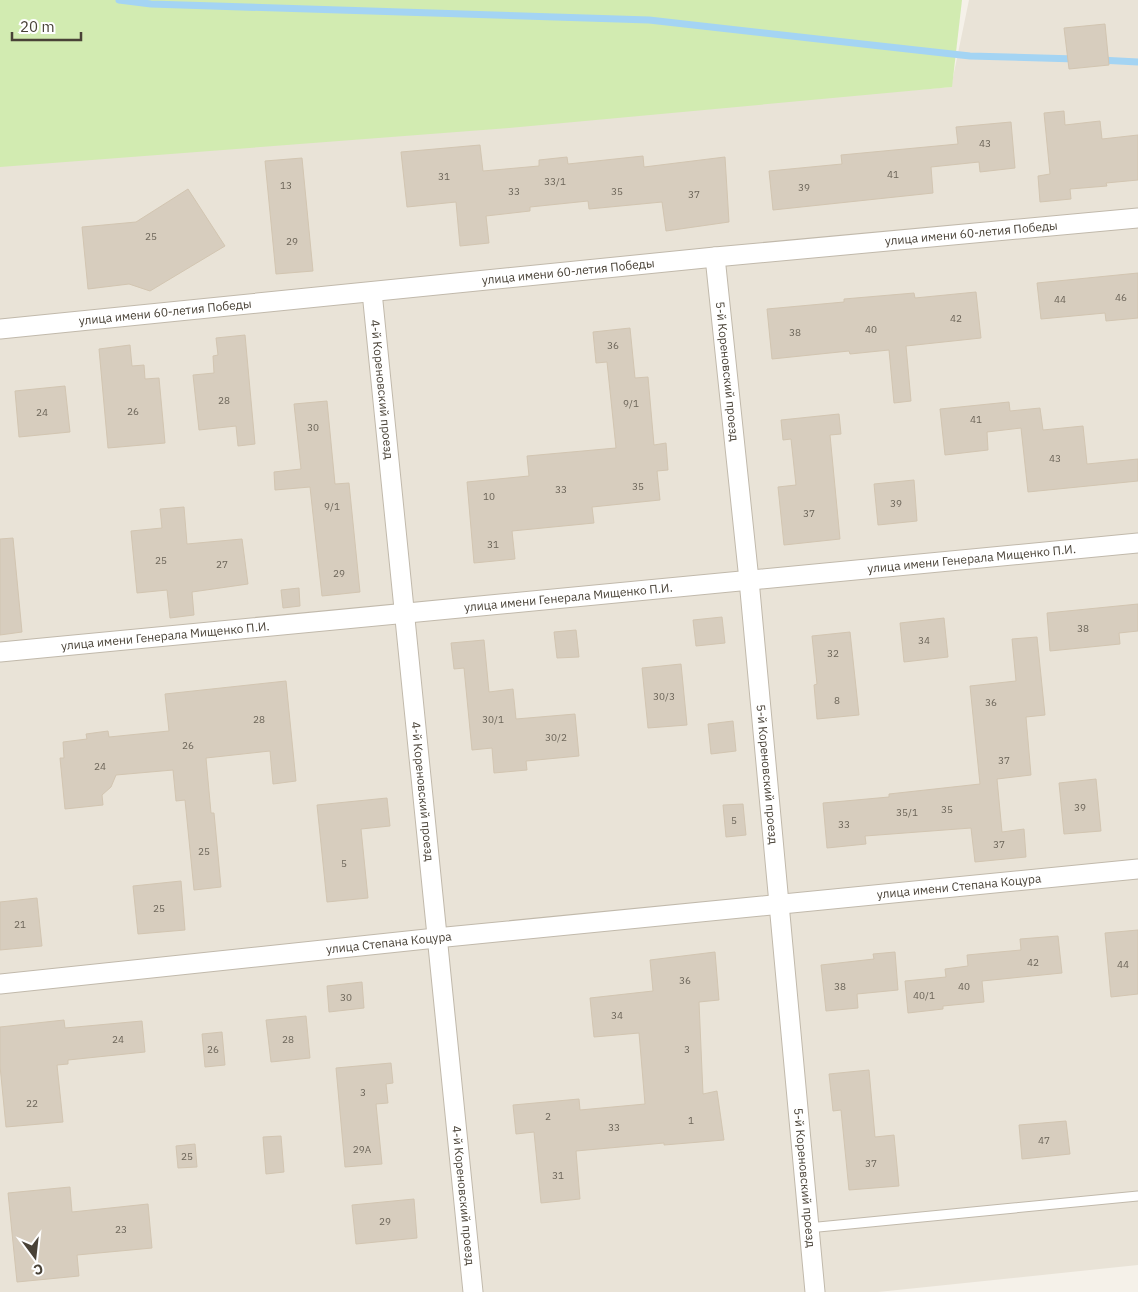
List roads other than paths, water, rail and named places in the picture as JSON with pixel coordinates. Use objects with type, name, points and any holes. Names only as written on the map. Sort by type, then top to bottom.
[{"type":"street","name":"улица имени 60-летия Победы","points":[[0,329],[715,257],[1138,218]]},
{"type":"street","name":"5-й Кореновский проезд","points":[[715,257],[749,580],[814,1292]]},
{"type":"street","name":"4-й Кореновский проезд","points":[[372,292],[473,1292]]},
{"type":"street","name":"улица имени Генерала Мищенко П.И.","points":[[0,652],[1138,543]]},
{"type":"street","name":"улица имени Степана Коцура","points":[[780,905],[1138,869]]},
{"type":"street","name":"улица Степана Коцура","points":[[0,984],[436,938],[780,905]]},
{"type":"lane","points":[[808,1228],[1138,1196]]},
{"type":"waterway","points":[[119,0],[151,4],[649,20],[970,56],[1076,59]]},
{"type":"waterway","points":[[1100,60],[1138,62]]}]
